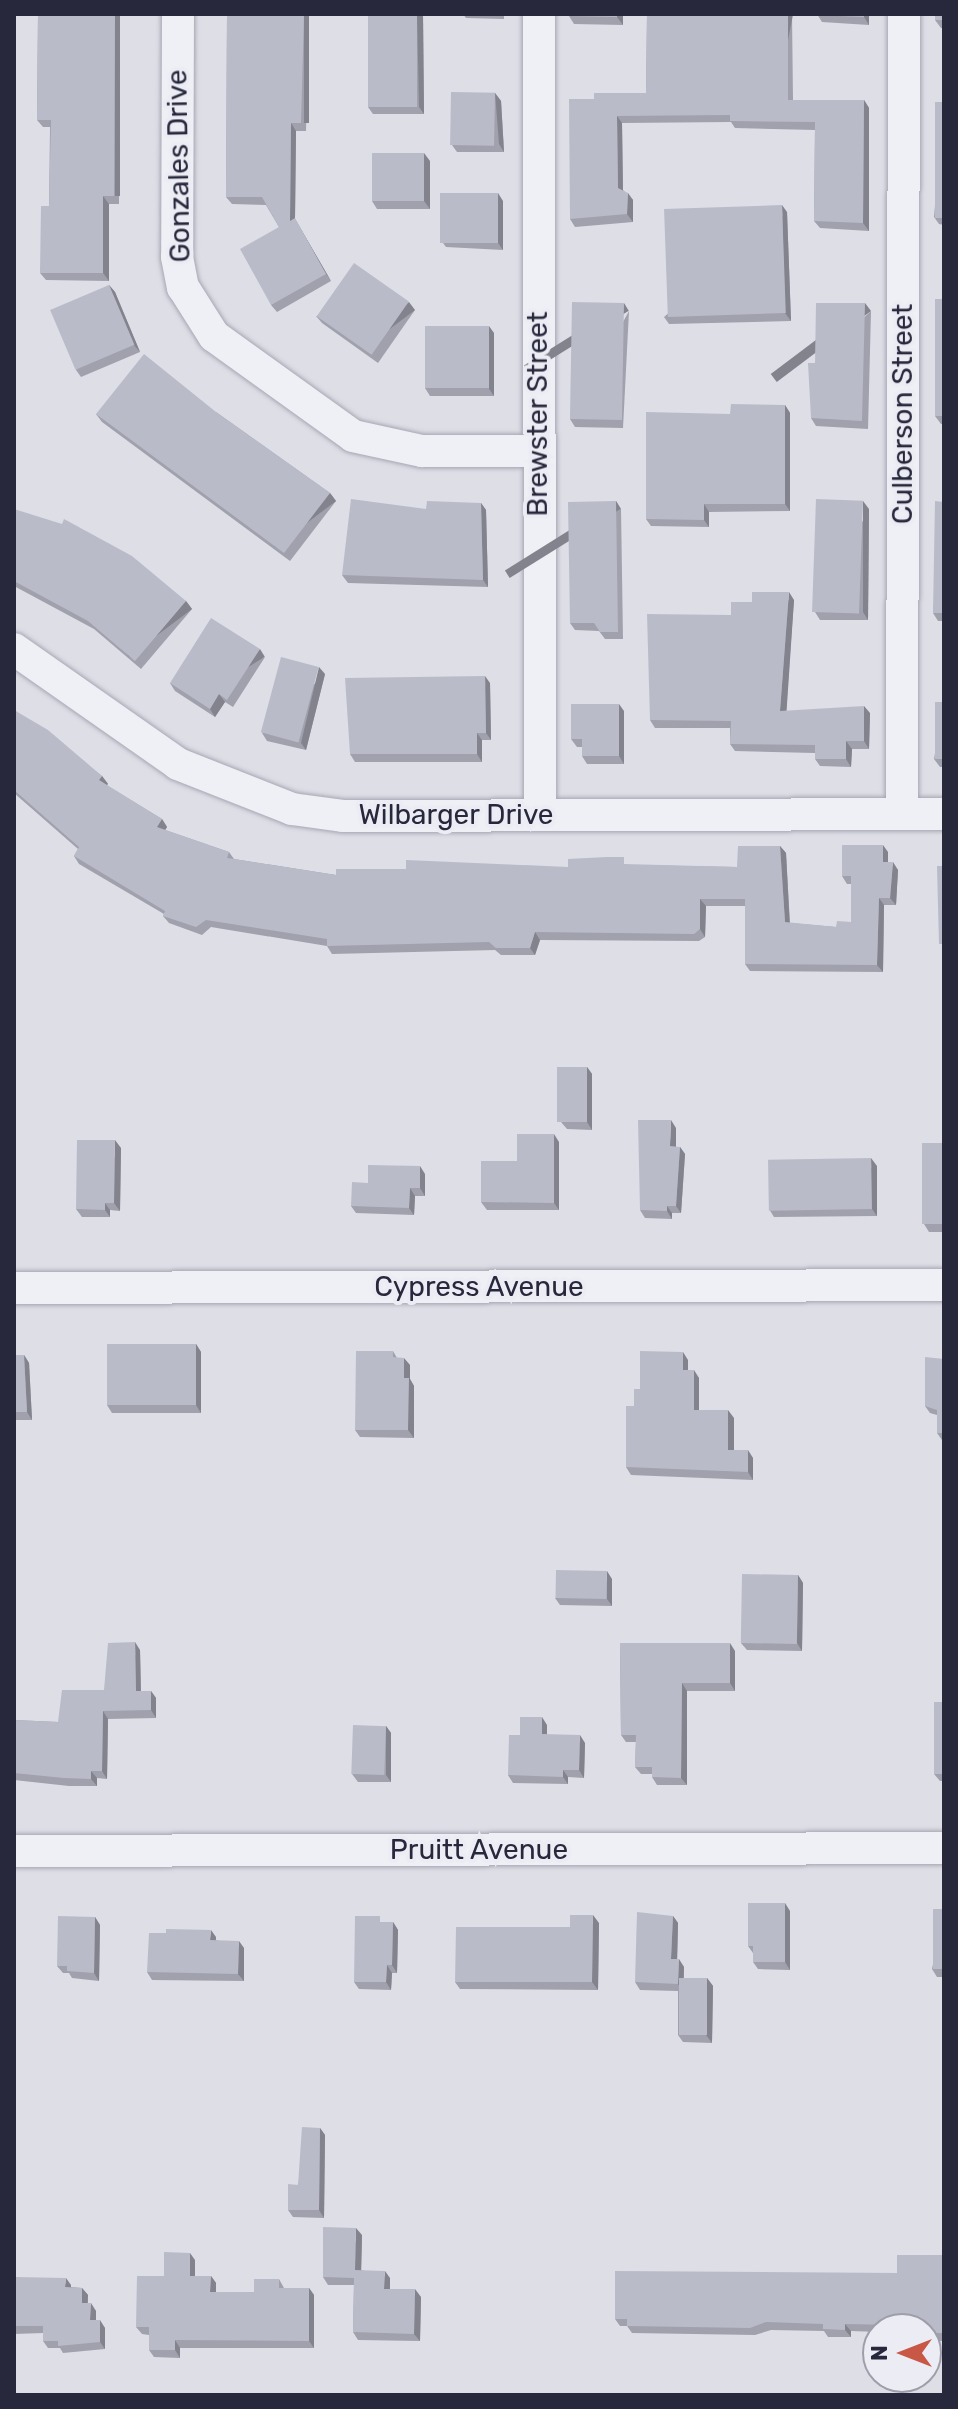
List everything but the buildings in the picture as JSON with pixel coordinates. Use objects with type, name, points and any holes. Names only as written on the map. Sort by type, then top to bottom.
[{"type":"street","name":"Gonzales Drive","points":[[178,14],[177,257],[183,287],[214,336],[353,436],[422,451],[537,451]]},
{"type":"street","name":"Brewster Street","points":[[539,14],[537,451],[540,814]]},
{"type":"street","name":"Culberson Street","points":[[902,813],[904,14]]},
{"type":"street","name":"Wilbarger Drive","points":[[14,649],[178,764],[292,809],[343,816],[944,814]]},
{"type":"street","name":"Cypress Avenue","points":[[14,1288],[944,1285]]},
{"type":"street","name":"Pruitt Avenue","points":[[14,1851],[944,1848]]}]
